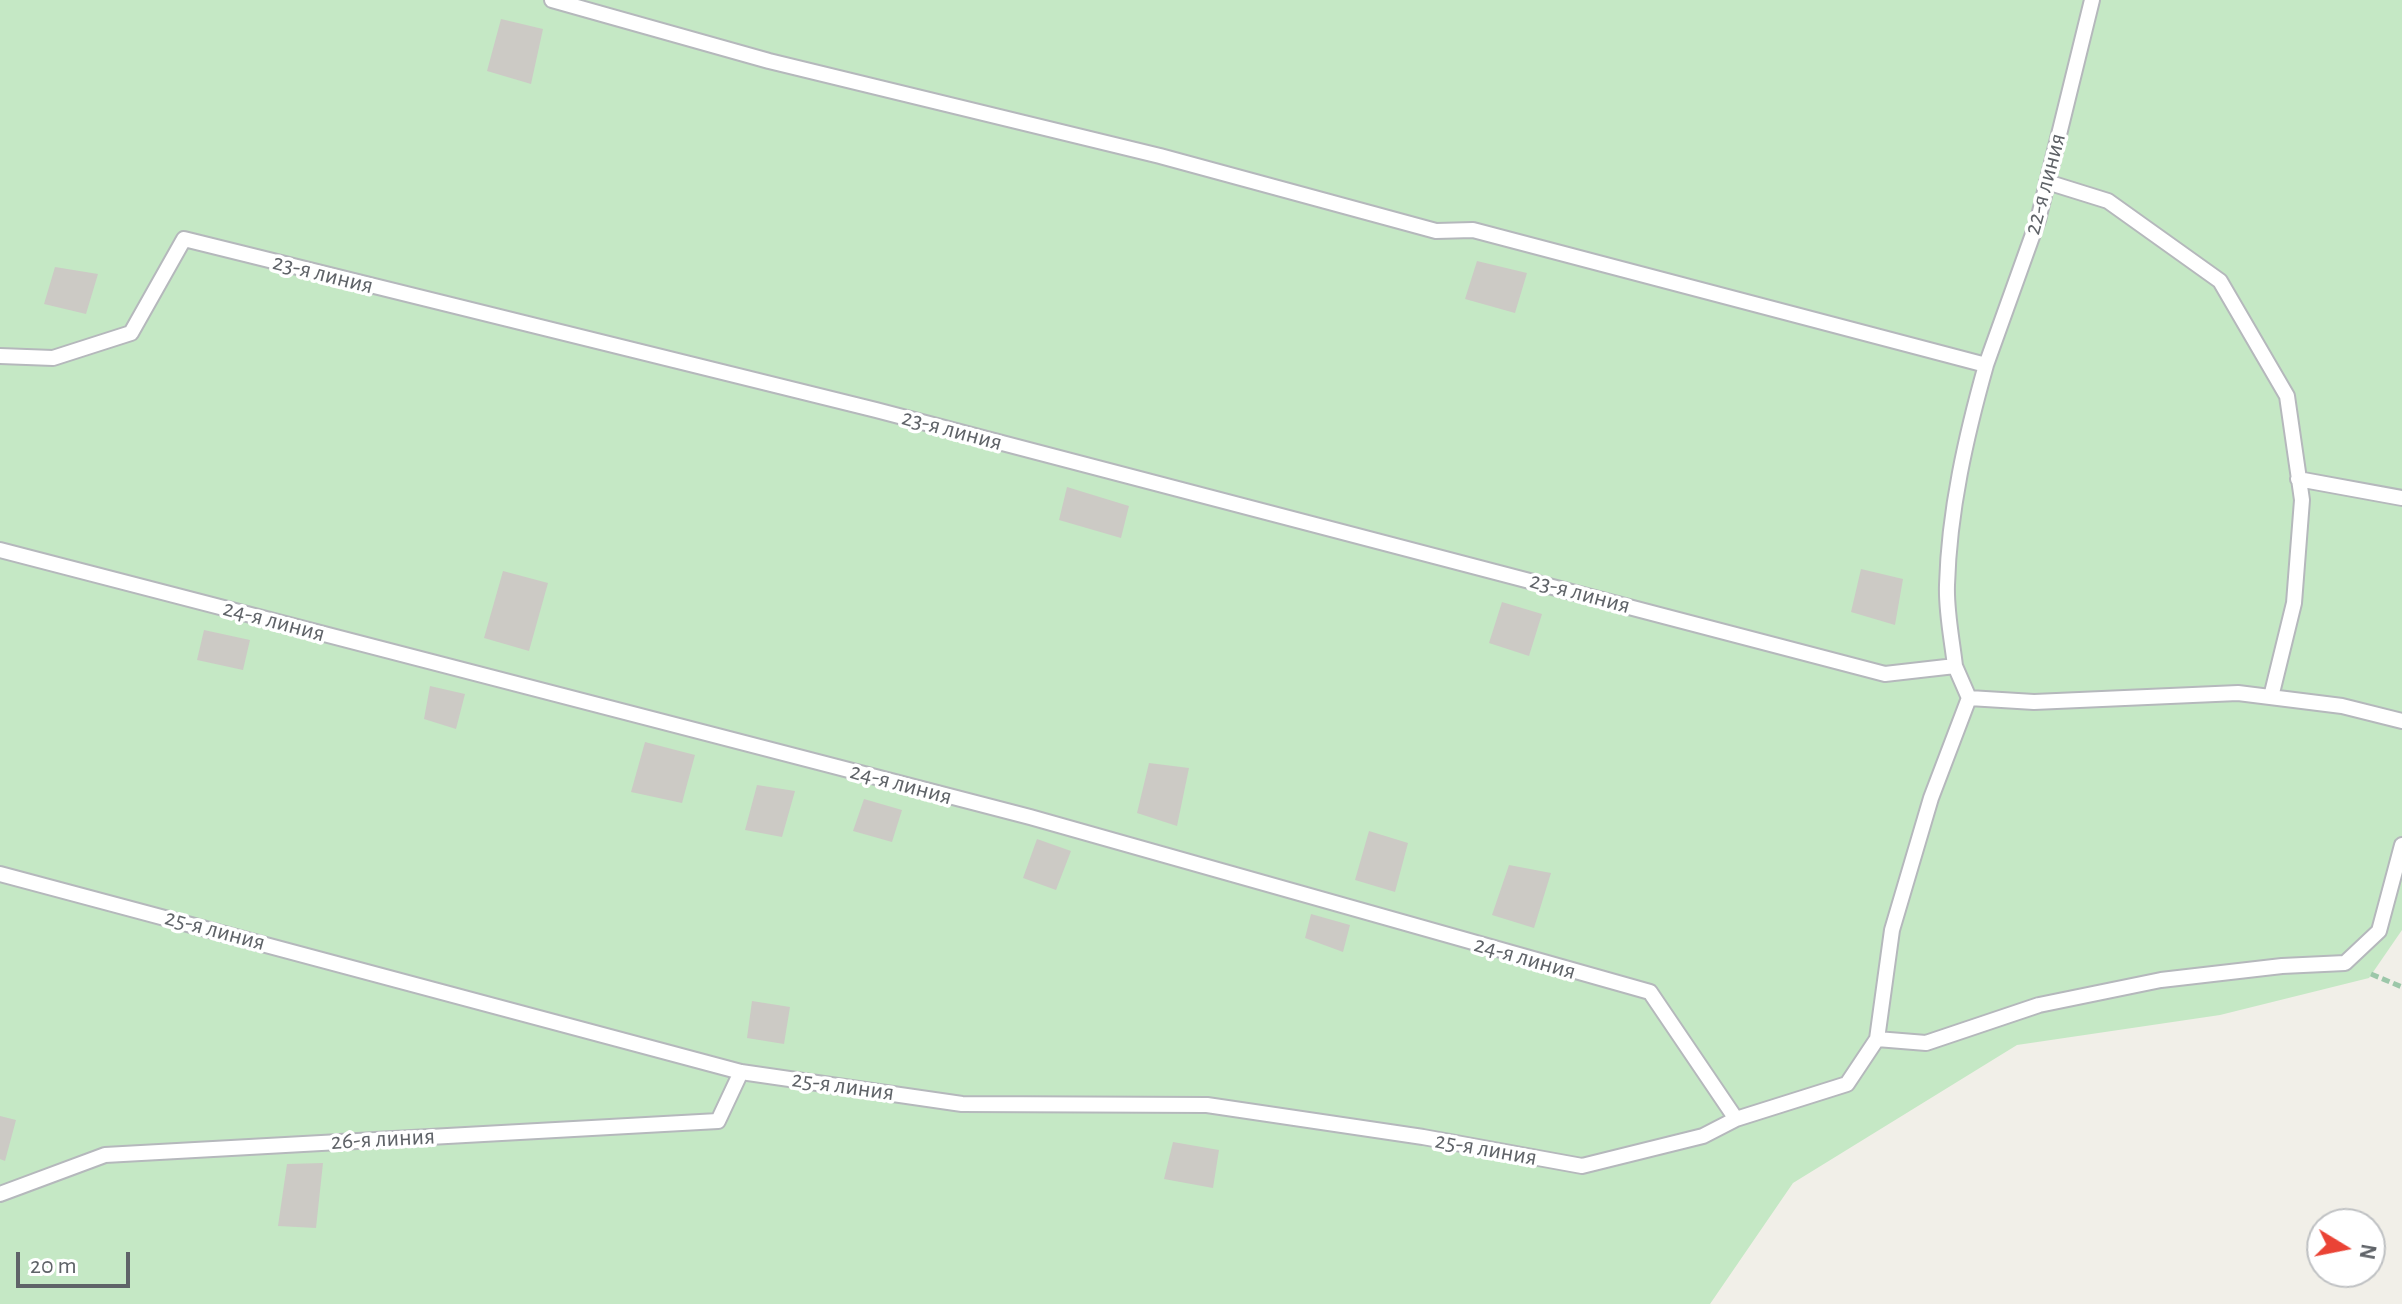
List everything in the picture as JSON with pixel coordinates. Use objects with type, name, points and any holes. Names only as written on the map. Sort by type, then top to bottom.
[{"type":"lane","points":[[552,0],[769,61],[1160,156],[1436,231],[1473,230],[1986,365],[1956,492],[1947,587],[1955,666],[1969,698],[1931,798],[1892,930],[1877,1039],[1847,1084],[1736,1119]]},
{"type":"lane","name":"22-я линия","points":[[1986,365],[2038,220],[2092,0]]},
{"type":"lane","points":[[2047,182],[2108,201],[2220,281],[2287,396],[2302,500],[2294,603],[2271,697]]},
{"type":"lane","name":"23-я линия","points":[[0,356],[53,358],[131,333],[184,239],[876,410],[1885,674],[1955,666]]},
{"type":"lane","points":[[2298,479],[2402,498]]},
{"type":"lane","name":"24-я линия","points":[[0,550],[1030,817],[1650,992],[1736,1119]]},
{"type":"lane","points":[[1969,698],[2034,702],[2238,693],[2342,706],[2402,721]]},
{"type":"lane","points":[[1877,1039],[1926,1043],[2039,1005],[2161,980],[2282,966],[2345,963],[2379,931],[2402,845]]},
{"type":"lane","name":"25-я линия","points":[[0,874],[741,1072],[962,1104],[1207,1105],[1423,1137],[1582,1166],[1703,1136],[1736,1119]]},
{"type":"lane","name":"26-я линия","points":[[0,1194],[105,1155],[718,1121],[741,1072]]},
{"type":"green space","points":[[0,0],[2402,0],[2402,930],[2369,978],[2220,1015],[2017,1045],[1793,1183],[1710,1304],[0,1304]]},
{"type":"building","points":[[501,19],[543,29],[531,84],[487,71]]},
{"type":"building","points":[[1477,261],[1527,273],[1515,313],[1465,299]]},
{"type":"building","points":[[55,267],[98,274],[86,314],[44,304]]},
{"type":"building","points":[[1067,487],[1129,506],[1121,538],[1059,520]]},
{"type":"building","points":[[1861,569],[1903,579],[1895,625],[1851,612]]},
{"type":"building","points":[[503,571],[548,583],[529,651],[484,638]]},
{"type":"building","points":[[1502,602],[1542,614],[1529,656],[1489,643]]},
{"type":"building","points":[[204,630],[250,640],[243,670],[197,660]]},
{"type":"building","points":[[430,686],[465,694],[456,729],[424,719]]},
{"type":"building","points":[[645,742],[695,755],[682,803],[631,792]]},
{"type":"building","points":[[1149,763],[1189,768],[1177,826],[1137,813]]},
{"type":"building","points":[[757,785],[795,791],[782,837],[745,830]]},
{"type":"building","points":[[864,799],[902,810],[892,842],[853,831]]},
{"type":"building","points":[[1369,831],[1408,843],[1395,892],[1355,880]]},
{"type":"building","points":[[1037,839],[1071,851],[1056,890],[1023,878]]},
{"type":"building","points":[[1509,865],[1551,873],[1534,928],[1492,915]]},
{"type":"building","points":[[1311,914],[1350,925],[1343,952],[1305,938]]},
{"type":"building","points":[[752,1001],[790,1007],[784,1044],[747,1038]]},
{"type":"building","points":[[0,1116],[16,1120],[5,1161],[0,1159]]},
{"type":"building","points":[[1173,1142],[1219,1150],[1213,1188],[1164,1179]]},
{"type":"building","points":[[323,1163],[316,1228],[278,1226],[287,1164]]}]
